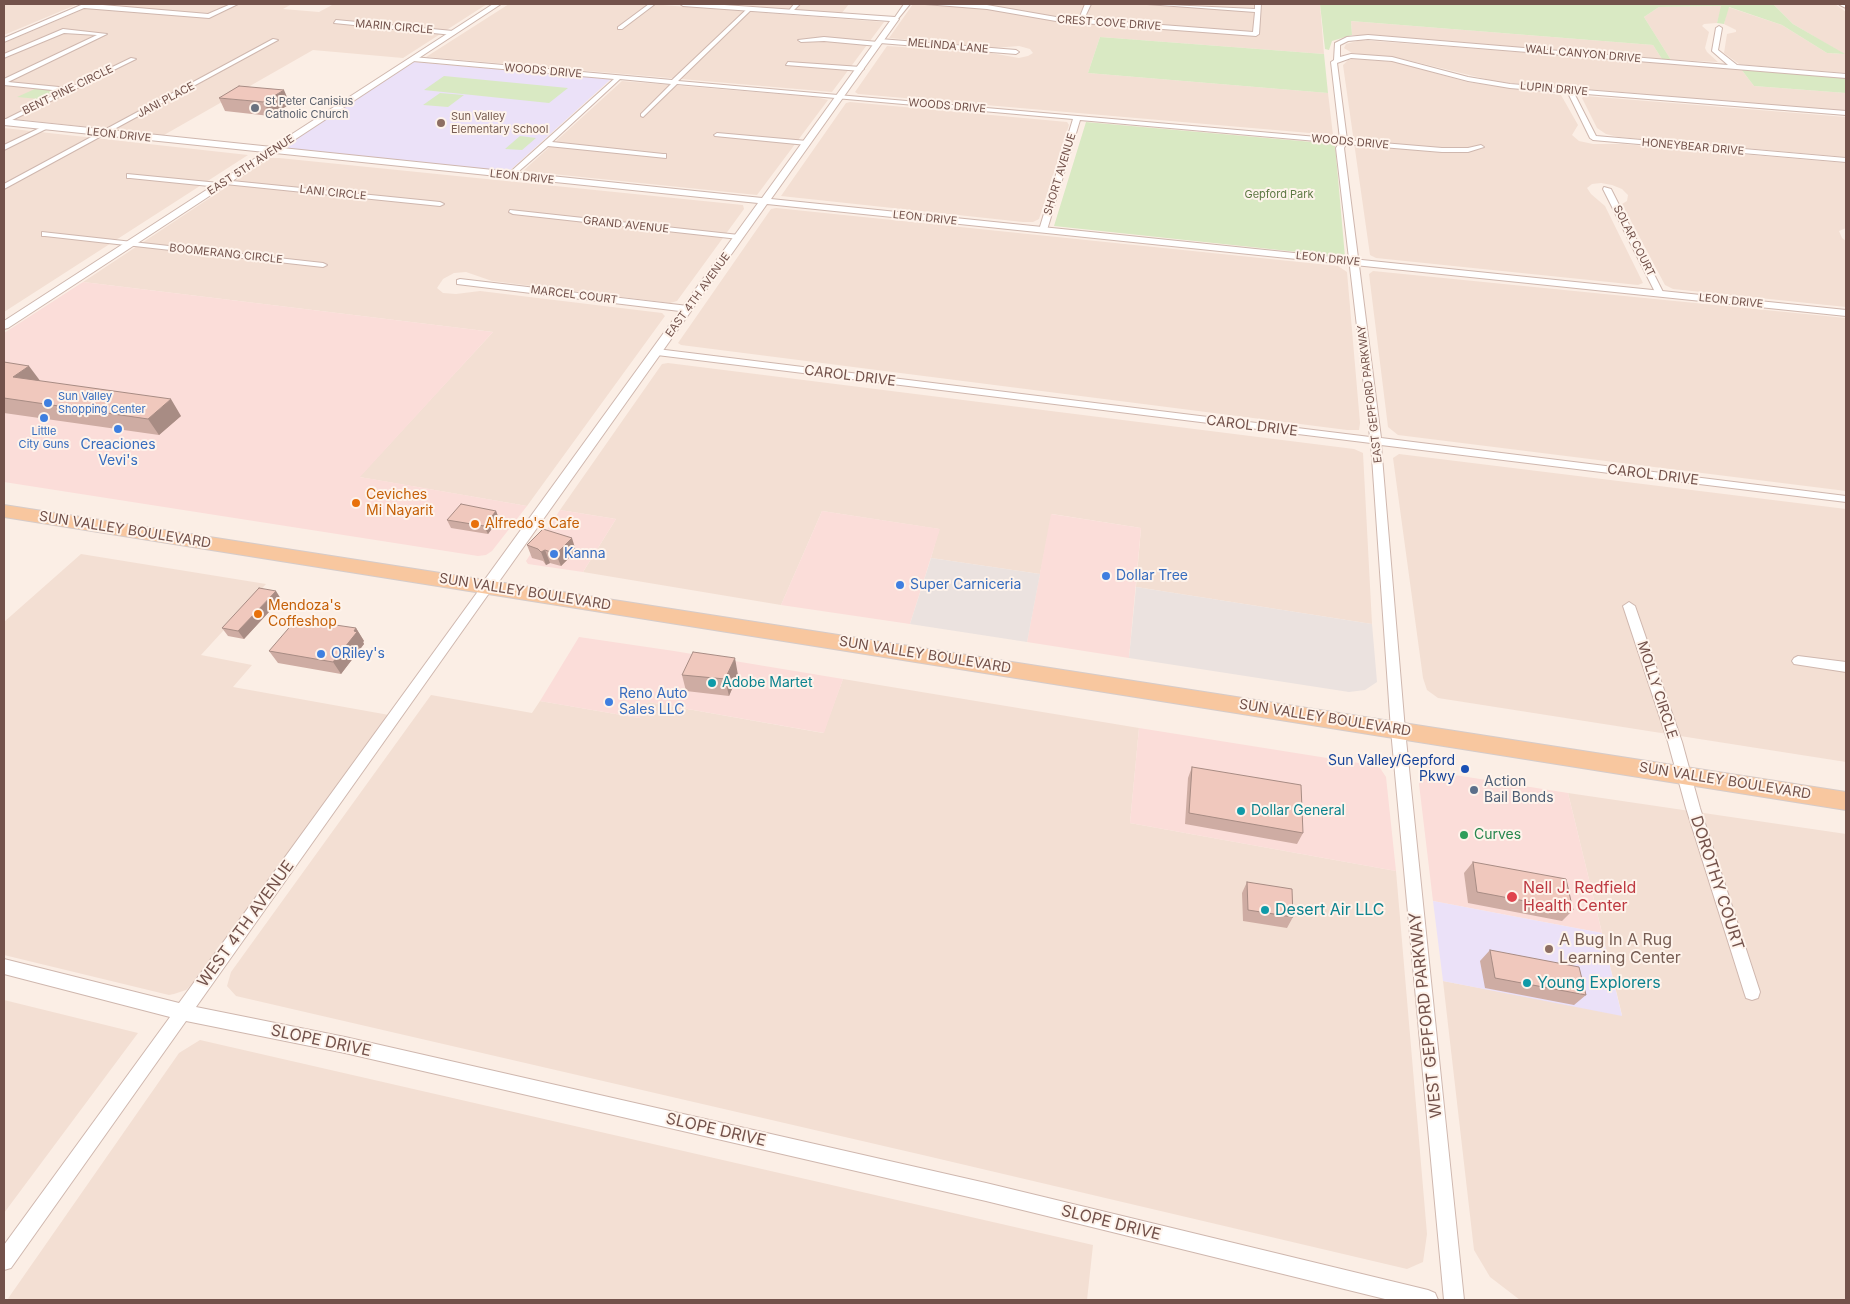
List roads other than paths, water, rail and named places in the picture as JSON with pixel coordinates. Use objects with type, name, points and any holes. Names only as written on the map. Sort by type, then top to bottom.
[{"type":"main road","name":"SUN VALLEY BOULEVARD","points":[[4,511],[1846,801]]},
{"type":"street","points":[[4,40],[86,5],[209,16],[235,4]]},
{"type":"street","name":"EAST 5TH AVENUE","points":[[6,322],[130,244],[497,4]]},
{"type":"street","points":[[620,28],[652,4]]},
{"type":"street","points":[[682,4],[895,19]]},
{"type":"street","points":[[789,12],[797,4]]},
{"type":"street","name":"EAST 4TH AVENUE","points":[[488,586],[907,4]]},
{"type":"street","name":"CREST COVE DRIVE","points":[[928,4],[961,4],[992,7],[1048,18],[1256,34],[1257,11]]},
{"type":"street","points":[[1081,21],[1088,4]]},
{"type":"street","points":[[1150,4],[1257,11],[1258,4]]},
{"type":"street","points":[[1842,4],[1846,6]]},
{"type":"street","points":[[643,115],[749,9]]},
{"type":"street","name":"MARIN CIRCLE","points":[[336,22],[453,32]]},
{"type":"street","points":[[1719,28],[1715,51],[1735,67]]},
{"type":"street","points":[[4,56],[63,31],[104,34],[4,82]]},
{"type":"street","name":"WALL CANYON DRIVE","points":[[1336,60],[1338,43],[1347,39],[1361,37],[1846,76]]},
{"type":"street","name":"JANI PLACE","points":[[4,187],[274,40]]},
{"type":"street","name":"MELINDA LANE","points":[[800,40],[1016,52]]},
{"type":"street","name":"LUPIN DRIVE","points":[[1336,60],[1356,56],[1392,59],[1481,81],[1846,113]]},
{"type":"street","name":"BENT PINE CIRCLE","points":[[4,122],[133,59]]},
{"type":"street","name":"WOODS DRIVE","points":[[413,59],[1442,150],[1481,148]]},
{"type":"street","name":"EAST GEPFORD PARKWAY","points":[[1336,60],[1334,62],[1344,141],[1340,148],[1376,441],[1398,730]]},
{"type":"street","points":[[788,64],[861,69]]},
{"type":"street","points":[[511,176],[619,77]]},
{"type":"street","points":[[4,82],[70,90]]},
{"type":"street","name":"HONEYBEAR DRIVE","points":[[1570,90],[1593,138],[1846,160]]},
{"type":"street","name":"SHORT AVENUE","points":[[1043,230],[1077,118]]},
{"type":"street","name":"LEON DRIVE","points":[[4,122],[1846,313]]},
{"type":"street","points":[[4,148],[46,127]]},
{"type":"street","points":[[717,135],[807,143]]},
{"type":"street","points":[[548,144],[663,156]]},
{"type":"street","name":"LANI CIRCLE","points":[[130,176],[440,204]]},
{"type":"street","name":"SOLAR COURT","points":[[1607,189],[1660,294]]},
{"type":"street","name":"GRAND AVENUE","points":[[513,212],[739,237]]},
{"type":"street","name":"BOOMERANG CIRCLE","points":[[45,234],[323,265]]},
{"type":"street","name":"MARCEL COURT","points":[[460,282],[688,309]]},
{"type":"street","name":"CAROL DRIVE","points":[[657,352],[1846,499]]},
{"type":"street","name":"WEST 4TH AVENUE","points":[[4,1261],[488,586]]},
{"type":"street","name":"MOLLY CIRCLE","points":[[1630,606],[1684,774]]},
{"type":"street","points":[[1798,661],[1846,667]]},
{"type":"street","name":"WEST GEPFORD PARKWAY","points":[[1398,730],[1454,1300]]},
{"type":"street","name":"DOROTHY COURT","points":[[1684,774],[1752,992]]},
{"type":"street","name":"SLOPE DRIVE","points":[[4,966],[183,1012],[345,1045],[968,1188],[1428,1300]]},
{"type":"place","name":"St Peter Canisius Catholic Church","points":[[255,108]]},
{"type":"place","name":"Sun Valley Elementary School","points":[[441,123]]},
{"type":"place","name":"Sun Valley Shopping Center","points":[[48,403]]},
{"type":"place","name":"Little City Guns","points":[[44,418]]},
{"type":"place","name":"Creaciones Vevi's","points":[[118,429]]},
{"type":"place","name":"Ceviches Mi Nayarit","points":[[356,503]]},
{"type":"place","name":"Alfredo's Cafe","points":[[475,524]]},
{"type":"place","name":"Kanna","points":[[554,554]]},
{"type":"place","name":"Dollar Tree","points":[[1106,576]]},
{"type":"place","name":"Super Carniceria","points":[[900,585]]},
{"type":"place","name":"Mendoza's Coffeshop","points":[[258,614]]},
{"type":"place","name":"ORiley's","points":[[321,654]]},
{"type":"place","name":"Adobe Martet","points":[[712,683]]},
{"type":"place","name":"Reno Auto Sales LLC","points":[[609,702]]},
{"type":"place","name":"Sun Valley/Gepford Pkwy","points":[[1465,769]]},
{"type":"place","name":"Action Bail Bonds","points":[[1474,790]]},
{"type":"place","name":"Dollar General","points":[[1241,811]]},
{"type":"place","name":"Curves","points":[[1464,835]]},
{"type":"place","name":"Nell J. Redfield Health Center","points":[[1512,897]]},
{"type":"place","name":"Desert Air LLC","points":[[1265,910]]},
{"type":"place","name":"A Bug In A Rug Learning Center","points":[[1549,949]]},
{"type":"place","name":"Young Explorers","points":[[1527,983]]},
{"type":"park label","name":"Gepford Park","points":[[1279,195]]}]
